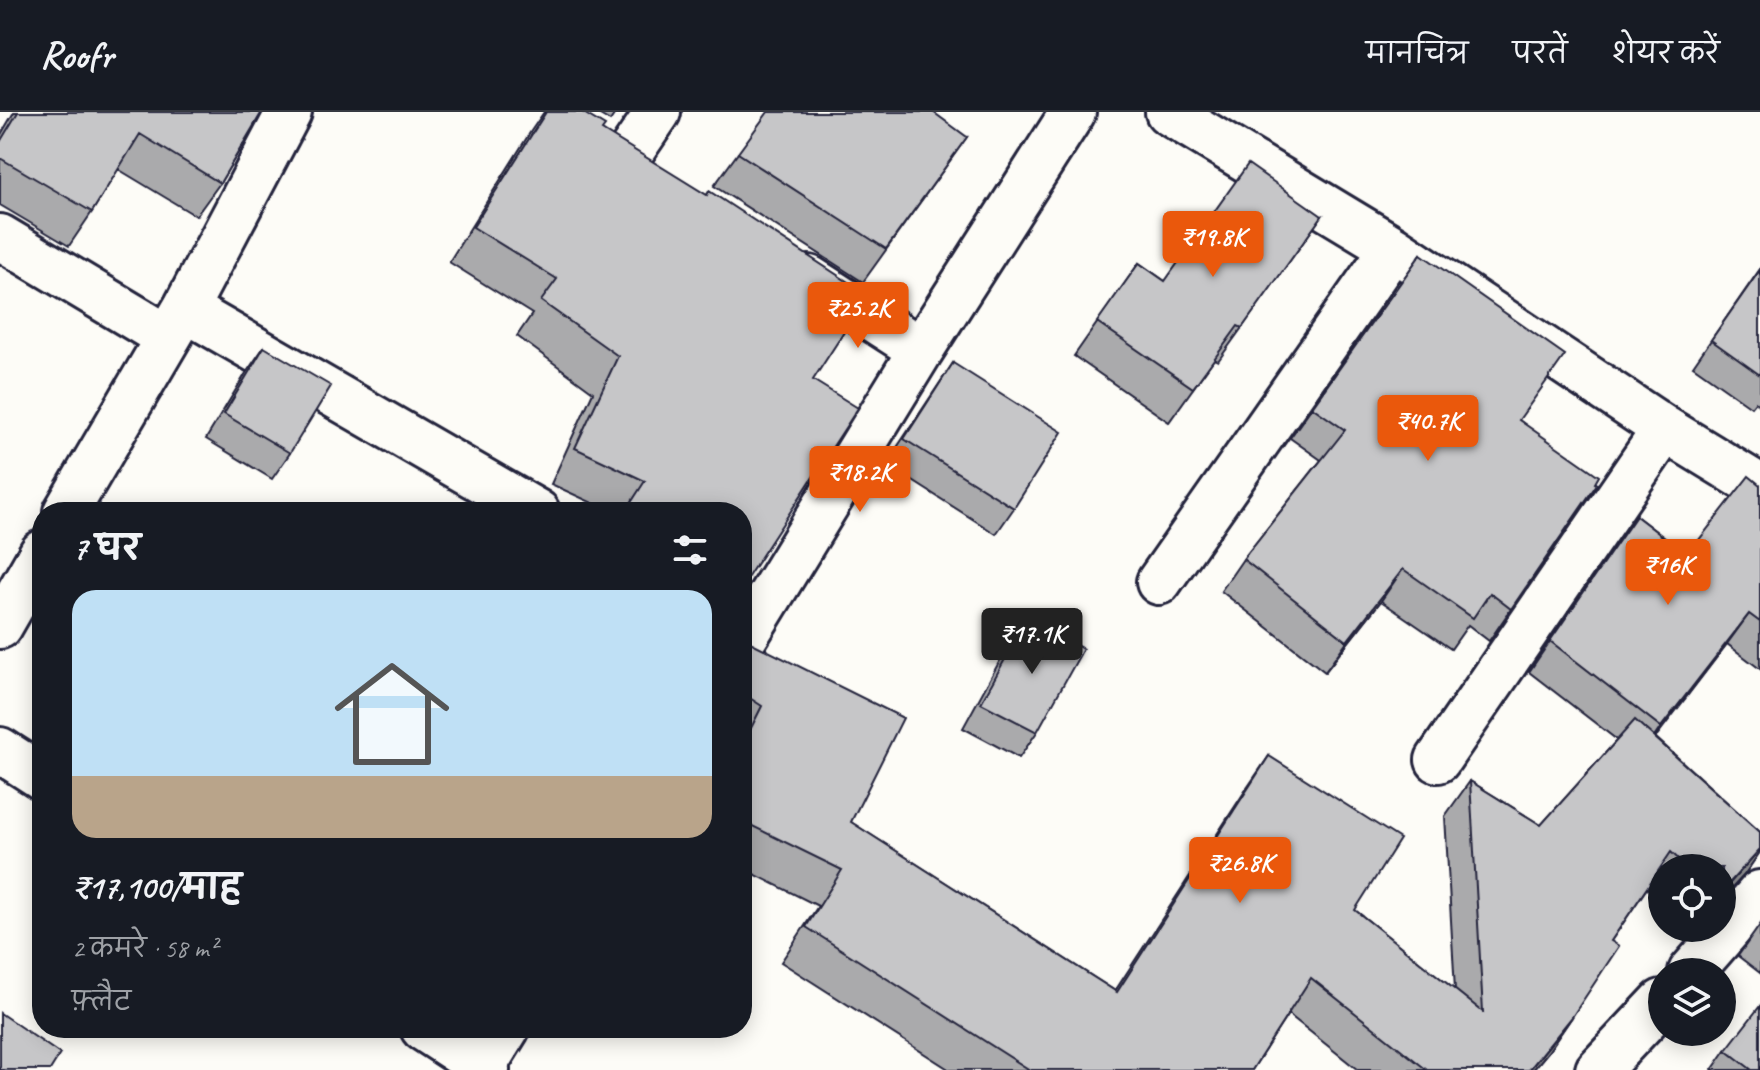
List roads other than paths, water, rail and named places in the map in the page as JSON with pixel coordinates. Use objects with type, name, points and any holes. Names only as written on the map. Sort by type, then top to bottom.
[{"type":"street","points":[[72,502],[176,323],[289,112]]},
{"type":"street","points":[[586,135],[639,167],[658,112]]},
{"type":"street","points":[[752,626],[921,350],[1073,112]]},
{"type":"street","points":[[1168,112],[1393,248],[1665,429],[1760,487]]},
{"type":"street","points":[[0,237],[176,323],[518,502]]},
{"type":"street","points":[[1159,582],[1393,248]]},
{"type":"street","points":[[773,255],[921,350]]},
{"type":"street","points":[[1438,760],[1665,429]]},
{"type":"street","points":[[0,626],[32,570]]},
{"type":"street","points":[[0,750],[32,771]]},
{"type":"street","points":[[1703,958],[1760,893]]},
{"type":"street","points":[[1598,1070],[1648,1017]]},
{"type":"street","points":[[438,1038],[484,1069],[501,1038]]}]
